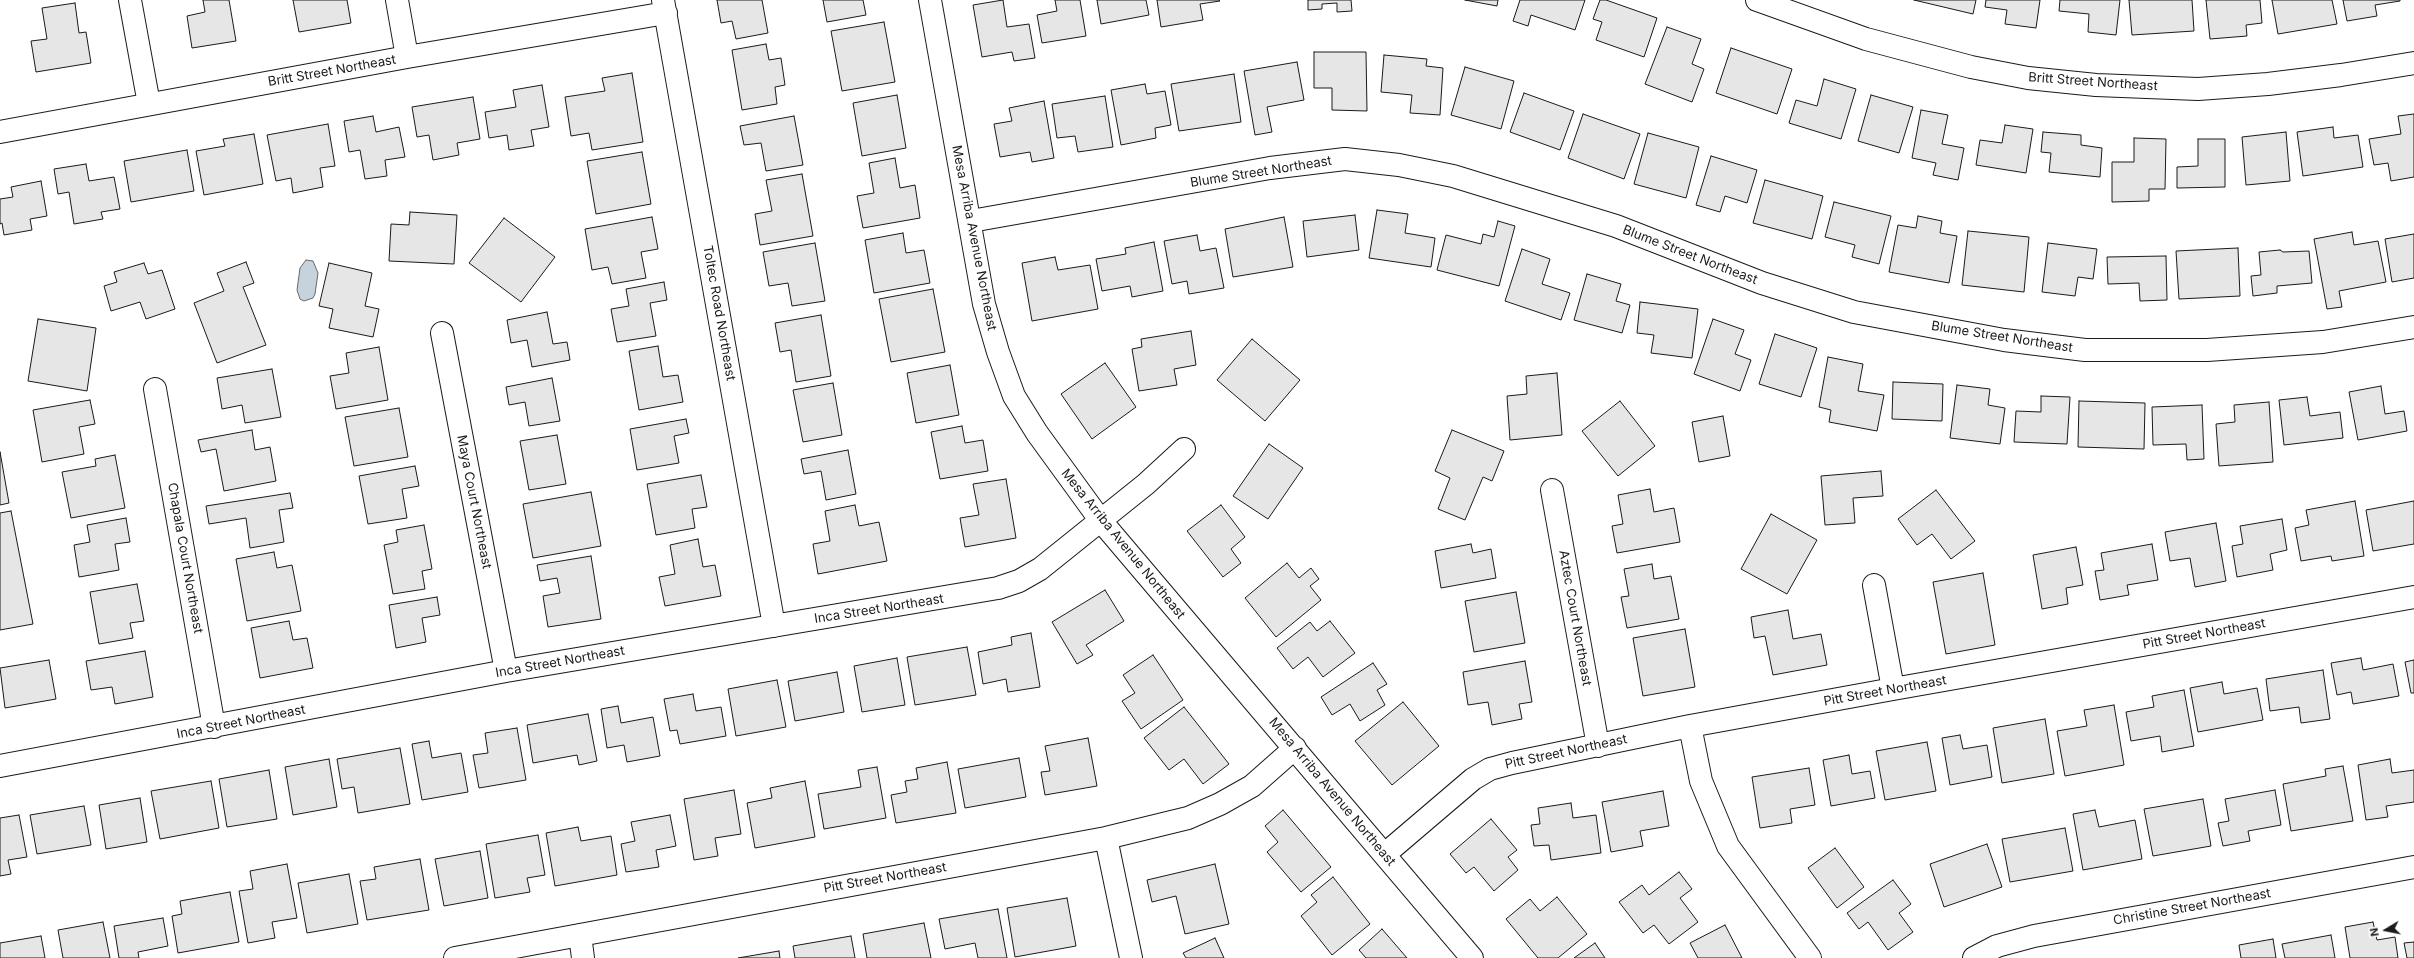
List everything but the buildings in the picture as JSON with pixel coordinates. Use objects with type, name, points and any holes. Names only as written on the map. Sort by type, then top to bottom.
[{"type":"street","points":[[130,0],[148,104]]},
{"type":"street","points":[[397,0],[407,57]]},
{"type":"street","name":"Mesa Arriba Avenue Northeast","points":[[930,0],[984,304],[998,352],[1014,396],[1037,434],[1102,521],[1472,958]]},
{"type":"street","name":"Britt Street Northeast","points":[[1757,0],[1866,39],[1971,67],[2028,78],[2096,85],[2198,89],[2268,84],[2341,75],[2414,62]]},
{"type":"street","name":"Britt Street Northeast","points":[[0,132],[407,57],[665,7]]},
{"type":"street","name":"Toltec Road Northeast","points":[[665,7],[774,626]]},
{"type":"street","name":"Blume Street Northeast","points":[[970,221],[1270,168],[1345,159],[1399,165],[1460,178],[1616,226],[1762,283],[1854,312],[2004,340],[2086,350],[2207,350],[2323,342],[2414,327]]},
{"type":"street","name":"Maya Court Northeast","points":[[442,333],[506,671]]},
{"type":"street","name":"Chapala Court Northeast","points":[[155,389],[214,727]]},
{"type":"street","name":"Inca Street Northeast","points":[[0,766],[506,671],[998,588],[1019,581],[1040,569],[1102,521],[1184,450]]},
{"type":"street","name":"Aztec Court Northeast","points":[[1552,490],[1598,746]]},
{"type":"street","points":[[1874,585],[1893,689]]},
{"type":"street","name":"Pitt Street Northeast","points":[[1384,854],[1473,779],[1490,769],[1690,726],[2414,597]]},
{"type":"street","points":[[1690,726],[1701,781],[1728,846],[1810,958]]},
{"type":"street","name":"Pitt Street Northeast","points":[[455,958],[1106,838],[1188,818],[1220,804],[1252,786],[1295,748]]},
{"type":"street","points":[[1106,838],[1131,958]]},
{"type":"street","name":"Christine Street Northeast","points":[[1974,958],[1997,946],[2034,936],[2414,867]]},
{"type":"street","points":[[580,935],[583,958]]},
{"type":"shaded area","points":[[306,260],[313,261],[318,273],[313,298],[304,301],[300,299],[297,290],[300,268]]}]
